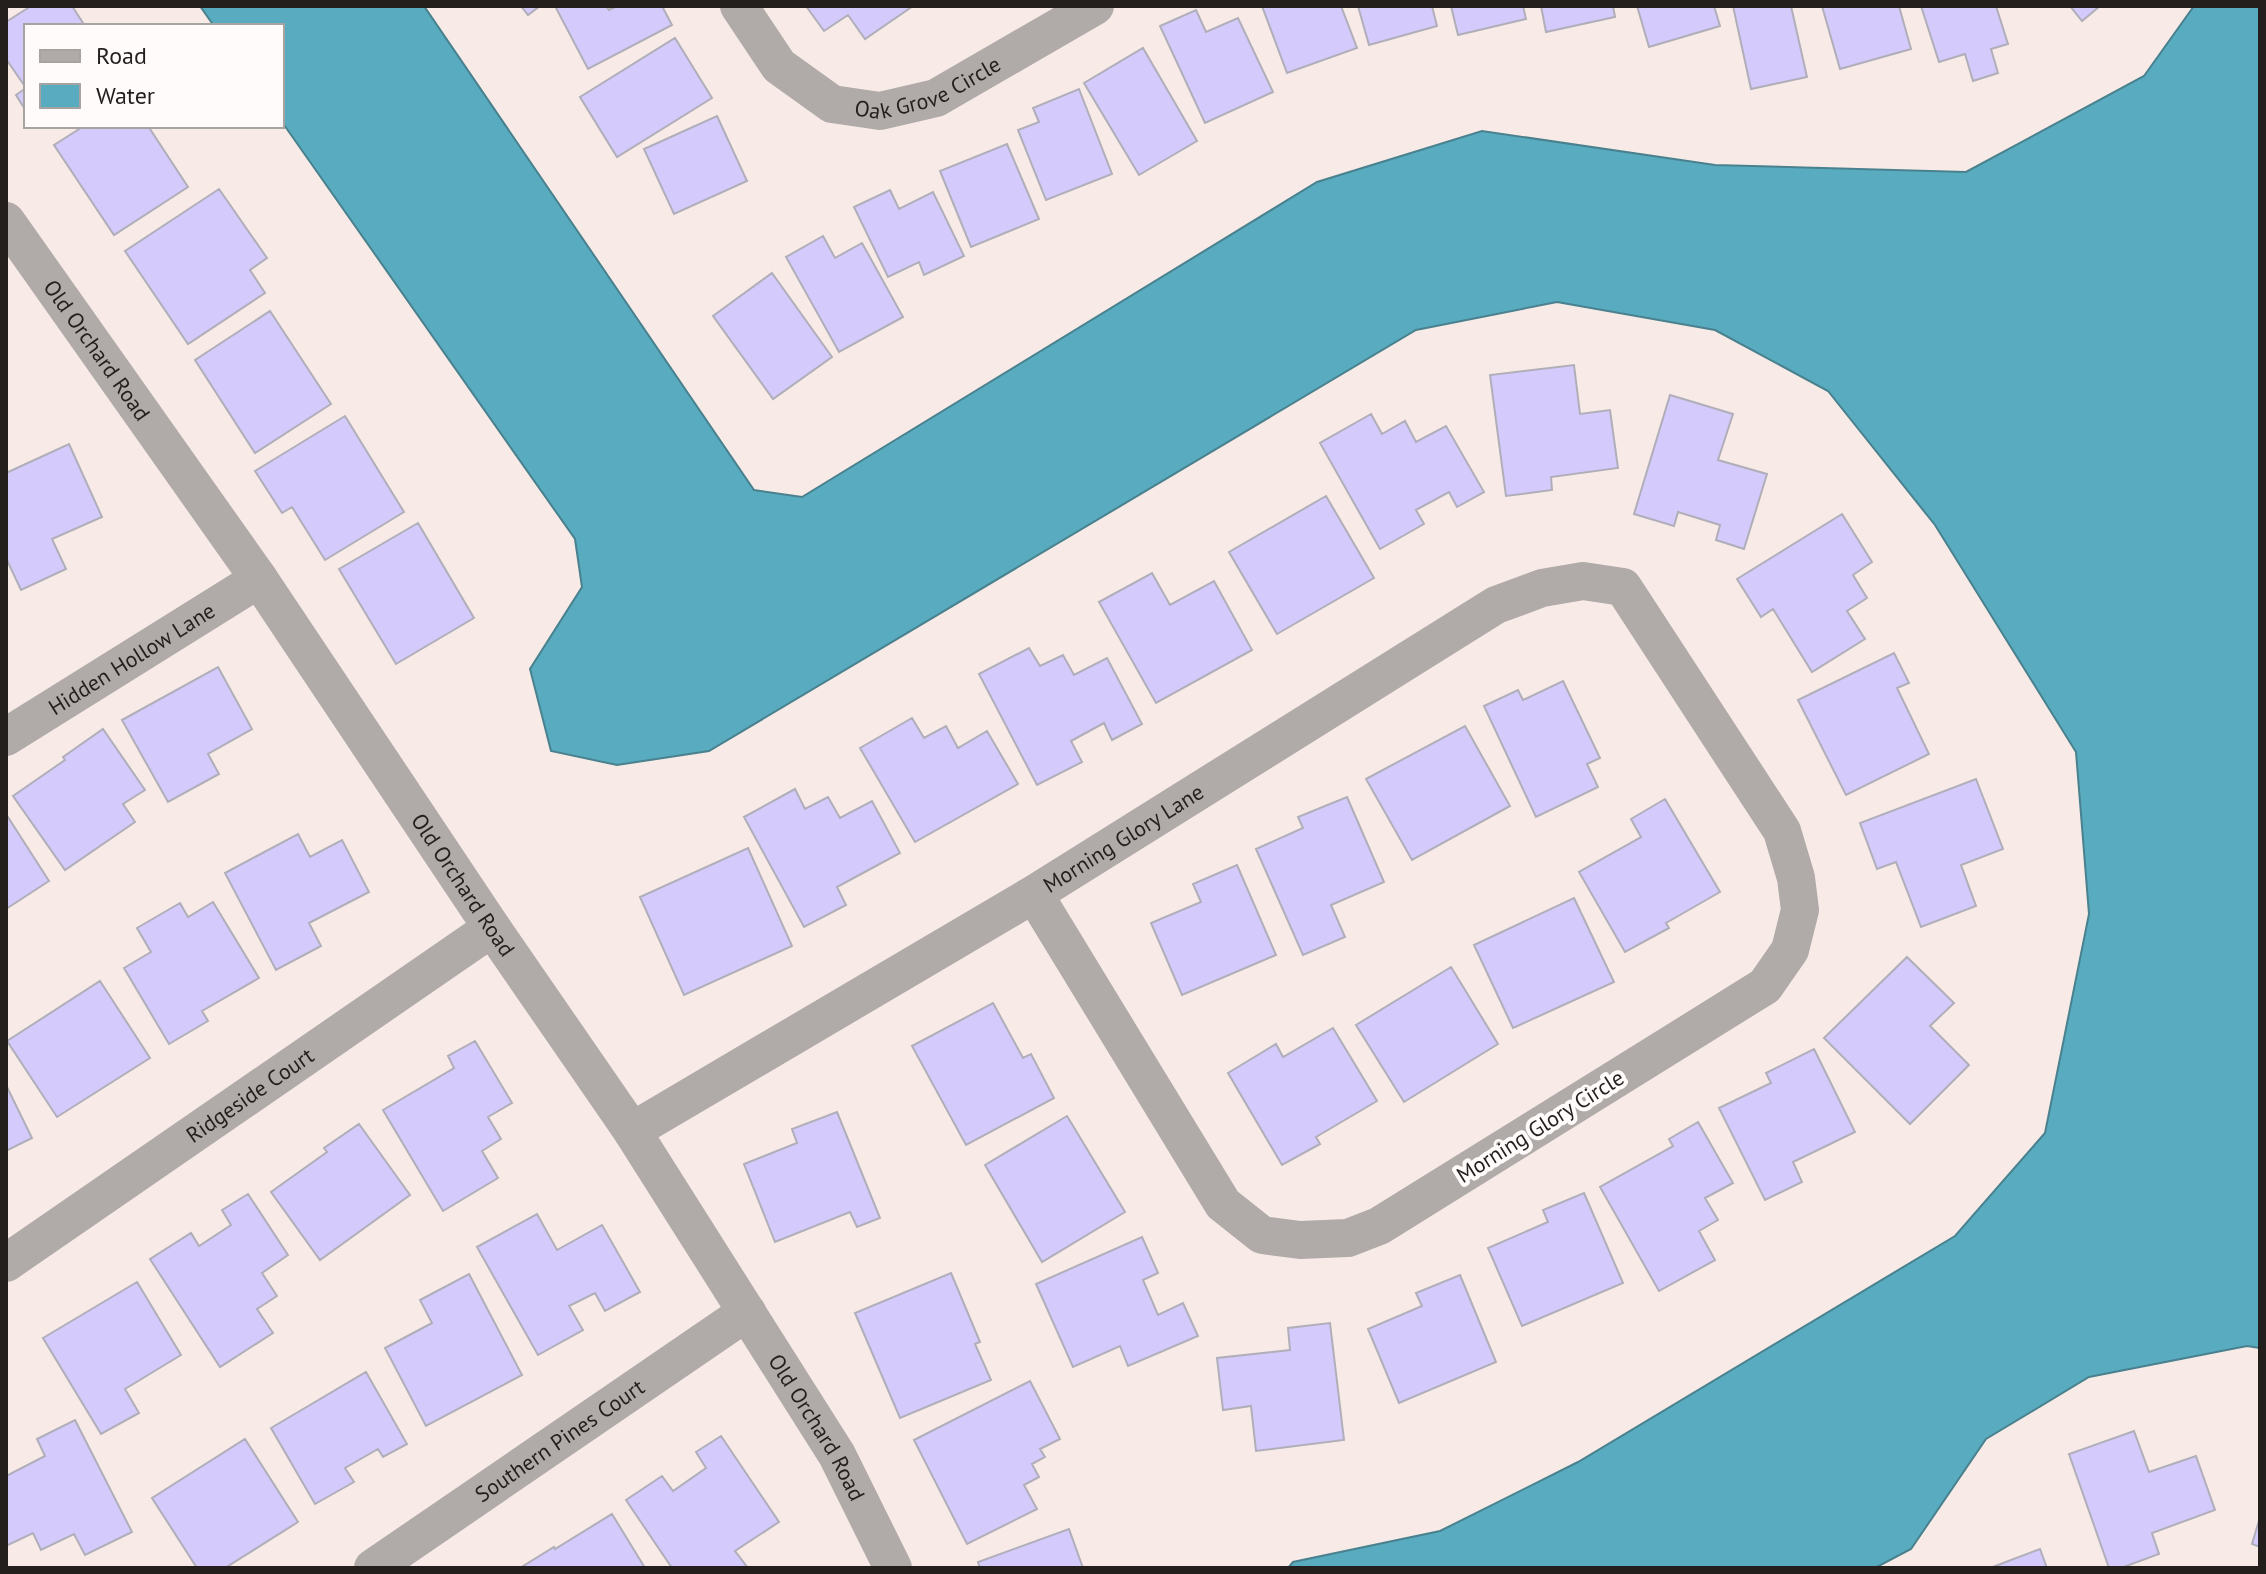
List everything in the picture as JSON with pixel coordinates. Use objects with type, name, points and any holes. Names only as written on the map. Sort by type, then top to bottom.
[{"type":"street","name":"Oak Grove Circle","points":[[739,6],[779,66],[832,104],[880,111],[936,98],[1095,6]]},
{"type":"street","name":"Old Orchard Road","points":[[6,221],[259,579],[632,1131],[837,1455],[893,1568]]},
{"type":"street","name":"Hidden Hollow Lane","points":[[6,737],[259,579]]},
{"type":"street","name":"Morning Glory Lane","points":[[632,1131],[1034,894],[1496,605],[1542,588],[1583,581],[1623,587]]},
{"type":"street","name":"Morning Glory Circle","points":[[1034,894],[1223,1204],[1262,1235],[1300,1240],[1348,1238],[1379,1226],[1765,986],[1790,950],[1800,910],[1796,878],[1782,831],[1623,587]]},
{"type":"street","name":"Ridgeside Court","points":[[6,1263],[492,928]]},
{"type":"street","name":"Southern Pines Court","points":[[373,1568],[747,1312]]},
{"type":"water","points":[[200,6],[424,6],[754,490],[802,497],[1317,182],[1482,131],[1715,165],[1966,172],[2144,76],[2194,6],[2260,6],[2260,1348],[2247,1346],[2089,1377],[1986,1439],[1911,1549],[1875,1568],[1288,1568],[1293,1562],[1440,1531],[1578,1462],[1955,1236],[2045,1133],[2089,914],[2076,752],[1935,525],[1828,391],[1715,330],[1557,302],[1416,330],[709,751],[617,765],[551,751],[530,669],[582,587],[575,539],[284,125],[284,24],[213,24]]},
{"type":"building","points":[[31,6],[72,6],[84,24],[24,24],[24,85],[6,59],[6,22]]},
{"type":"building","points":[[521,6],[540,6],[528,15]]},
{"type":"building","points":[[555,6],[606,6],[609,10],[617,6],[662,6],[672,25],[588,69]]},
{"type":"building","points":[[806,6],[913,6],[865,39],[848,15],[824,31]]},
{"type":"building","points":[[1262,6],[1341,6],[1357,48],[1287,73]]},
{"type":"building","points":[[1358,6],[1432,6],[1437,26],[1369,45]]},
{"type":"building","points":[[1451,6],[1523,6],[1526,19],[1458,35]]},
{"type":"building","points":[[1541,6],[1613,6],[1615,17],[1546,32]]},
{"type":"building","points":[[1637,6],[1714,6],[1720,26],[1649,47]]},
{"type":"building","points":[[1733,6],[1791,6],[1807,77],[1751,89]]},
{"type":"building","points":[[1822,6],[1899,6],[1911,49],[1840,69]]},
{"type":"building","points":[[1921,6],[1996,6],[2008,44],[1991,49],[1998,73],[1973,81],[1965,54],[1939,62]]},
{"type":"building","points":[[2070,6],[2100,6],[2082,21]]},
{"type":"building","points":[[1196,10],[1206,32],[1238,18],[1273,92],[1205,123],[1160,26]]},
{"type":"building","points":[[675,38],[712,98],[617,157],[580,97]]},
{"type":"building","points":[[1143,48],[1197,141],[1139,175],[1084,83]]},
{"type":"building","points":[[24,89],[24,108],[16,95]]},
{"type":"building","points":[[1079,89],[1112,174],[1046,200],[1018,130],[1039,122],[1033,108]]},
{"type":"building","points":[[717,116],[747,181],[674,214],[644,149]]},
{"type":"building","points":[[81,128],[149,128],[188,187],[114,235],[54,145]]},
{"type":"building","points":[[1007,144],[1039,219],[971,247],[940,171]]},
{"type":"building","points":[[219,189],[267,258],[250,270],[265,293],[188,344],[125,251]]},
{"type":"building","points":[[890,190],[899,209],[933,192],[964,256],[924,275],[919,262],[888,277],[854,207]]},
{"type":"building","points":[[823,236],[835,258],[862,243],[903,317],[839,352],[786,257]]},
{"type":"building","points":[[772,273],[832,357],[773,399],[713,316]]},
{"type":"building","points":[[270,311],[331,404],[255,453],[195,360]]},
{"type":"building","points":[[1574,365],[1580,414],[1610,410],[1618,468],[1551,477],[1552,490],[1506,496],[1490,375]]},
{"type":"building","points":[[1670,395],[1733,414],[1718,460],[1767,474],[1744,549],[1716,540],[1720,525],[1678,512],[1674,526],[1634,514]]},
{"type":"building","points":[[1371,414],[1382,434],[1405,421],[1416,442],[1446,426],[1484,492],[1457,507],[1449,492],[1416,510],[1424,524],[1380,549],[1320,443]]},
{"type":"building","points":[[345,416],[404,512],[325,560],[292,507],[282,513],[255,471]]},
{"type":"building","points":[[69,444],[102,517],[52,539],[66,569],[21,590],[6,558],[6,473]]},
{"type":"building","points":[[1326,496],[1374,578],[1277,634],[1229,552]]},
{"type":"building","points":[[1842,514],[1872,562],[1853,575],[1867,598],[1847,611],[1865,639],[1812,672],[1773,609],[1761,617],[1737,579]]},
{"type":"building","points":[[418,523],[474,618],[396,664],[339,569]]},
{"type":"building","points":[[1152,573],[1170,605],[1214,581],[1252,650],[1156,703],[1099,602]]},
{"type":"building","points":[[1029,648],[1040,666],[1063,655],[1074,675],[1107,658],[1142,724],[1112,740],[1104,723],[1071,741],[1082,762],[1037,785],[979,674]]},
{"type":"building","points":[[1894,653],[1909,683],[1897,688],[1929,754],[1846,795],[1798,700]]},
{"type":"building","points":[[218,667],[252,729],[208,754],[219,774],[168,802],[122,720]]},
{"type":"building","points":[[1563,681],[1600,758],[1587,764],[1598,787],[1536,817],[1484,706],[1518,690],[1523,700]]},
{"type":"building","points":[[912,718],[924,738],[946,726],[958,748],[987,731],[1018,784],[915,842],[860,748]]},
{"type":"building","points":[[1465,726],[1510,806],[1412,860],[1366,779]]},
{"type":"building","points":[[103,729],[145,790],[123,804],[135,822],[65,870],[13,796]]},
{"type":"building","points":[[1976,779],[2003,849],[1961,865],[1976,906],[1921,927],[1896,862],[1877,869],[1860,823]]},
{"type":"building","points":[[795,789],[805,809],[828,797],[840,818],[872,801],[900,853],[837,887],[846,905],[804,927],[744,817]]},
{"type":"building","points":[[1347,797],[1384,882],[1331,905],[1345,937],[1303,955],[1256,849],[1303,828],[1298,817]]},
{"type":"building","points":[[1665,799],[1720,892],[1666,923],[1669,928],[1625,952],[1579,872],[1641,837],[1631,819]]},
{"type":"building","points":[[6,814],[49,881],[6,909]]},
{"type":"building","points":[[298,834],[310,857],[342,840],[369,892],[309,923],[321,946],[276,970],[225,873]]},
{"type":"building","points":[[748,848],[792,946],[684,995],[640,897]]},
{"type":"building","points":[[1237,865],[1276,955],[1182,995],[1151,923],[1201,902],[1193,884]]},
{"type":"building","points":[[1574,898],[1614,982],[1513,1028],[1474,945]]},
{"type":"building","points":[[213,902],[259,978],[202,1011],[208,1021],[169,1044],[124,968],[151,952],[137,928],[180,903],[188,917]]},
{"type":"building","points":[[1907,957],[1954,1003],[1930,1026],[1969,1065],[1910,1124],[1824,1038]]},
{"type":"building","points":[[1451,967],[1498,1044],[1404,1102],[1356,1025]]},
{"type":"building","points":[[100,981],[150,1058],[57,1117],[7,1041]]},
{"type":"building","points":[[993,1003],[1023,1058],[1031,1054],[1054,1098],[966,1145],[912,1046]]},
{"type":"building","points":[[1333,1028],[1377,1101],[1316,1137],[1320,1144],[1282,1165],[1228,1073],[1276,1044],[1283,1057]]},
{"type":"building","points":[[475,1041],[512,1103],[488,1117],[501,1139],[482,1151],[498,1178],[443,1211],[383,1110],[454,1068],[448,1056]]},
{"type":"building","points":[[1814,1049],[1855,1132],[1793,1162],[1802,1182],[1765,1200],[1719,1108],[1771,1083],[1766,1073]]},
{"type":"building","points":[[6,1085],[32,1138],[6,1151]]},
{"type":"building","points":[[837,1112],[880,1218],[857,1227],[850,1212],[775,1242],[744,1164],[797,1143],[792,1129]]},
{"type":"building","points":[[1067,1116],[1125,1212],[1042,1262],[985,1165]]},
{"type":"building","points":[[1698,1122],[1733,1183],[1705,1198],[1718,1220],[1699,1231],[1715,1260],[1659,1291],[1600,1187],[1673,1146],[1669,1139]]},
{"type":"building","points":[[359,1124],[410,1195],[320,1260],[271,1192],[327,1152],[324,1148]]},
{"type":"building","points":[[1584,1193],[1623,1283],[1522,1326],[1488,1248],[1548,1222],[1543,1210]]},
{"type":"building","points":[[248,1194],[288,1255],[262,1273],[277,1296],[257,1309],[273,1333],[220,1367],[150,1259],[191,1233],[199,1246],[231,1225],[222,1210]]},
{"type":"building","points":[[537,1214],[557,1250],[602,1225],[640,1292],[605,1311],[595,1293],[569,1306],[583,1330],[538,1355],[477,1247]]},
{"type":"building","points":[[1142,1237],[1158,1273],[1143,1280],[1158,1315],[1183,1303],[1198,1336],[1128,1366],[1120,1346],[1073,1367],[1036,1284]]},
{"type":"building","points":[[951,1273],[980,1342],[975,1344],[991,1380],[900,1418],[855,1313]]},
{"type":"building","points":[[469,1274],[522,1375],[426,1426],[385,1348],[432,1323],[420,1300]]},
{"type":"building","points":[[1460,1275],[1496,1362],[1399,1403],[1368,1329],[1422,1306],[1416,1293]]},
{"type":"building","points":[[137,1282],[181,1355],[125,1389],[139,1413],[101,1434],[43,1338]]},
{"type":"building","points":[[1330,1323],[1344,1440],[1256,1451],[1251,1406],[1223,1410],[1217,1358],[1290,1350],[1288,1328]]},
{"type":"building","points":[[366,1372],[407,1444],[383,1457],[378,1449],[345,1468],[354,1482],[315,1504],[271,1428]]},
{"type":"building","points":[[1030,1381],[1060,1439],[1040,1449],[1045,1457],[1032,1464],[1039,1477],[1024,1485],[1037,1509],[967,1544],[914,1440]]},
{"type":"building","points":[[75,1420],[132,1532],[85,1555],[74,1534],[41,1550],[33,1533],[6,1546],[6,1476],[45,1456],[37,1439]]},
{"type":"building","points":[[2134,1431],[2149,1472],[2196,1456],[2215,1510],[2152,1533],[2159,1554],[2121,1568],[2109,1568],[2069,1454]]},
{"type":"building","points":[[721,1436],[779,1522],[735,1551],[748,1568],[672,1568],[626,1500],[662,1476],[673,1491],[706,1468],[696,1452]]},
{"type":"building","points":[[245,1439],[298,1522],[225,1568],[197,1568],[152,1498]]},
{"type":"building","points":[[612,1514],[645,1568],[520,1568],[555,1549]]},
{"type":"building","points":[[2260,1517],[2260,1547],[2252,1544]]},
{"type":"building","points":[[1069,1529],[1083,1568],[980,1568],[978,1562]]},
{"type":"building","points":[[2040,1549],[2047,1568],[1990,1568]]}]
